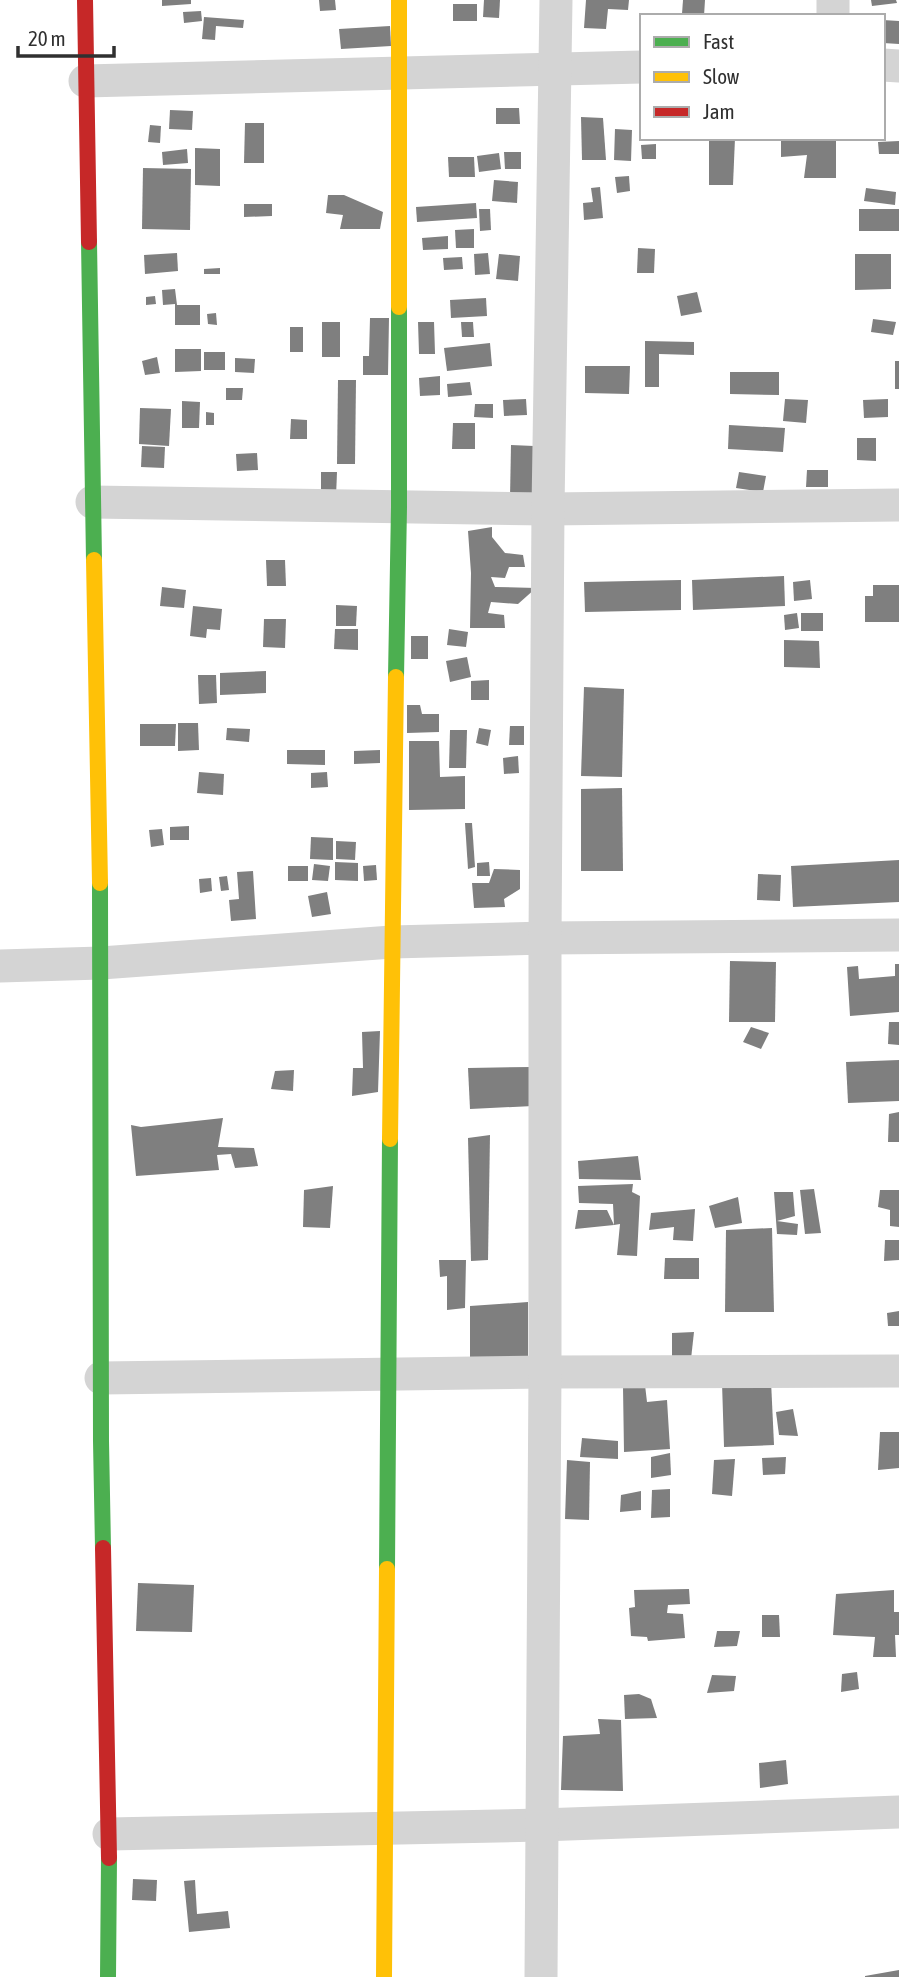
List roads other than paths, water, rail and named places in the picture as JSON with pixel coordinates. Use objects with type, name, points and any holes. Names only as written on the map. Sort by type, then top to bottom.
[{"type":"street","points":[[85,0],[100,963],[101,1441],[110,1834],[108,1977]]},
{"type":"street","points":[[384,1977],[391,942],[399,507],[399,0]]},
{"type":"street","points":[[541,1977],[548,509],[556,0]]},
{"type":"street","points":[[85,81],[640,67]]},
{"type":"street","points":[[92,502],[548,509],[899,505]]},
{"type":"street","points":[[0,966],[100,963],[391,942],[899,935]]},
{"type":"street","points":[[102,1378],[545,1372],[899,1371]]},
{"type":"street","points":[[110,1834],[541,1825],[899,1812]]}]
